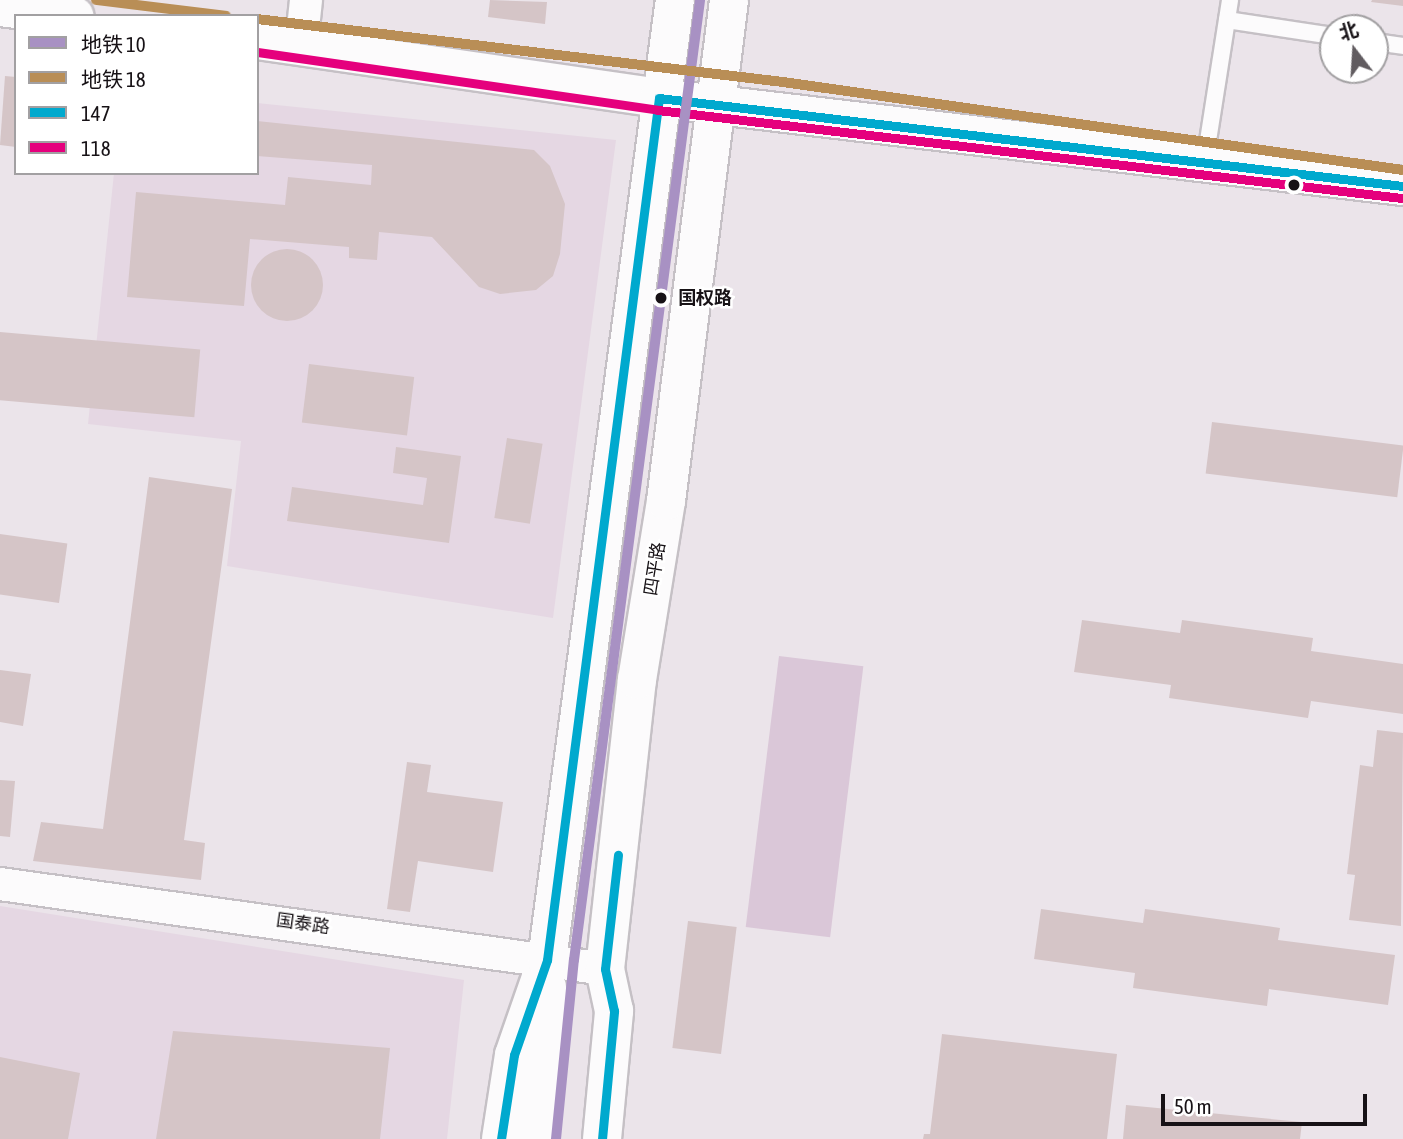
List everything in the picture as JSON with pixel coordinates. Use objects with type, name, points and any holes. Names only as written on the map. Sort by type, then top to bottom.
[{"type":"main road","points":[[536,1139],[548,1051],[547,960],[659,98],[675,0]]},
{"type":"main road","name":"四平路","points":[[602,1139],[614,1011],[605,969],[637,680],[666,501],[729,0]]},
{"type":"main road","points":[[0,6],[59,14]]},
{"type":"main road","points":[[259,40],[659,98],[716,102],[1403,186]]},
{"type":"main road","points":[[501,1139],[514,1055],[547,960]]},
{"type":"main road","points":[[575,1139],[588,1013],[605,969]]},
{"type":"street","points":[[300,47],[306,0]]},
{"type":"street","name":"国泰路","points":[[0,884],[605,969]]},
{"type":"lane","points":[[1205,160],[1230,0]]},
{"type":"lane","points":[[1227,20],[1319,34]]},
{"type":"shaded area","points":[[259,103],[616,140],[553,618],[227,566],[241,441],[88,424],[114,175],[259,175]]},
{"type":"shaded area","points":[[779,656],[863,666],[830,937],[746,927]]},
{"type":"shaded area","points":[[0,906],[464,980],[447,1139],[0,1139]]},
{"type":"building","points":[[490,0],[547,2],[545,24],[488,17]]},
{"type":"building","points":[[1403,0],[1403,6],[1371,2]]},
{"type":"building","points":[[5,76],[14,77],[14,147],[0,145]]},
{"type":"building","points":[[259,121],[534,150],[550,166],[565,204],[560,254],[553,276],[536,290],[500,294],[479,287],[432,237],[379,232],[377,260],[349,258],[349,247],[250,239],[244,306],[127,297],[136,192],[285,205],[288,177],[371,185],[372,165],[259,156]]},
{"type":"building","points":[[287,249],[301,252],[313,259],[320,271],[323,285],[320,299],[313,311],[301,318],[287,321],[273,318],[261,311],[254,299],[251,285],[254,271],[261,259],[273,252]]},
{"type":"building","points":[[0,332],[200,350],[194,417],[0,400]]},
{"type":"building","points":[[309,364],[414,377],[407,435],[302,423]]},
{"type":"building","points":[[1212,422],[1403,445],[1397,497],[1206,474]]},
{"type":"building","points":[[507,438],[543,444],[530,524],[494,518]]},
{"type":"building","points":[[396,447],[461,456],[449,543],[287,521],[292,487],[423,505],[427,478],[393,473]]},
{"type":"building","points":[[149,477],[232,489],[184,840],[205,843],[201,880],[33,861],[41,822],[103,829]]},
{"type":"building","points":[[0,534],[67,543],[59,603],[0,595]]},
{"type":"building","points":[[1082,620],[1180,633],[1182,620],[1313,638],[1311,651],[1403,664],[1403,714],[1311,701],[1308,718],[1169,698],[1171,685],[1074,672]]},
{"type":"building","points":[[0,670],[31,674],[23,726],[0,722]]},
{"type":"building","points":[[1377,730],[1403,733],[1401,926],[1349,920],[1355,875],[1347,874],[1360,765],[1373,767]]},
{"type":"building","points":[[407,762],[431,765],[427,792],[503,802],[493,872],[418,861],[410,912],[387,909]]},
{"type":"building","points":[[0,780],[15,781],[10,837],[0,836]]},
{"type":"building","points":[[1041,909],[1143,923],[1145,909],[1280,928],[1278,940],[1395,955],[1388,1005],[1269,989],[1267,1006],[1133,988],[1135,973],[1034,959]]},
{"type":"building","points":[[688,921],[737,927],[721,1054],[672,1048]]},
{"type":"building","points":[[173,1031],[390,1048],[380,1139],[156,1139]]},
{"type":"building","points":[[942,1034],[1117,1054],[1107,1139],[923,1139],[924,1134],[930,1134]]},
{"type":"building","points":[[0,1057],[80,1073],[68,1139],[0,1139]]},
{"type":"building","points":[[1126,1105],[1302,1122],[1300,1139],[1123,1139]]},
{"type":"metro line","name":"18","points":[[96,0],[210,14]]},
{"type":"metro line","name":"10","points":[[556,1139],[574,960],[700,0]]},
{"type":"metro line","name":"18","points":[[259,19],[783,82],[1403,170]]},
{"type":"transit line","name":"118","points":[[259,52],[658,110],[1402,198]]},
{"type":"transit line","name":"147","points":[[501,1139],[514,1055],[547,960],[659,98],[1403,186]]},
{"type":"transit line","name":"147","points":[[602,1139],[614,1011],[605,969],[618,855]]},
{"type":"place","name":"国权路","points":[[661,298]]}]
